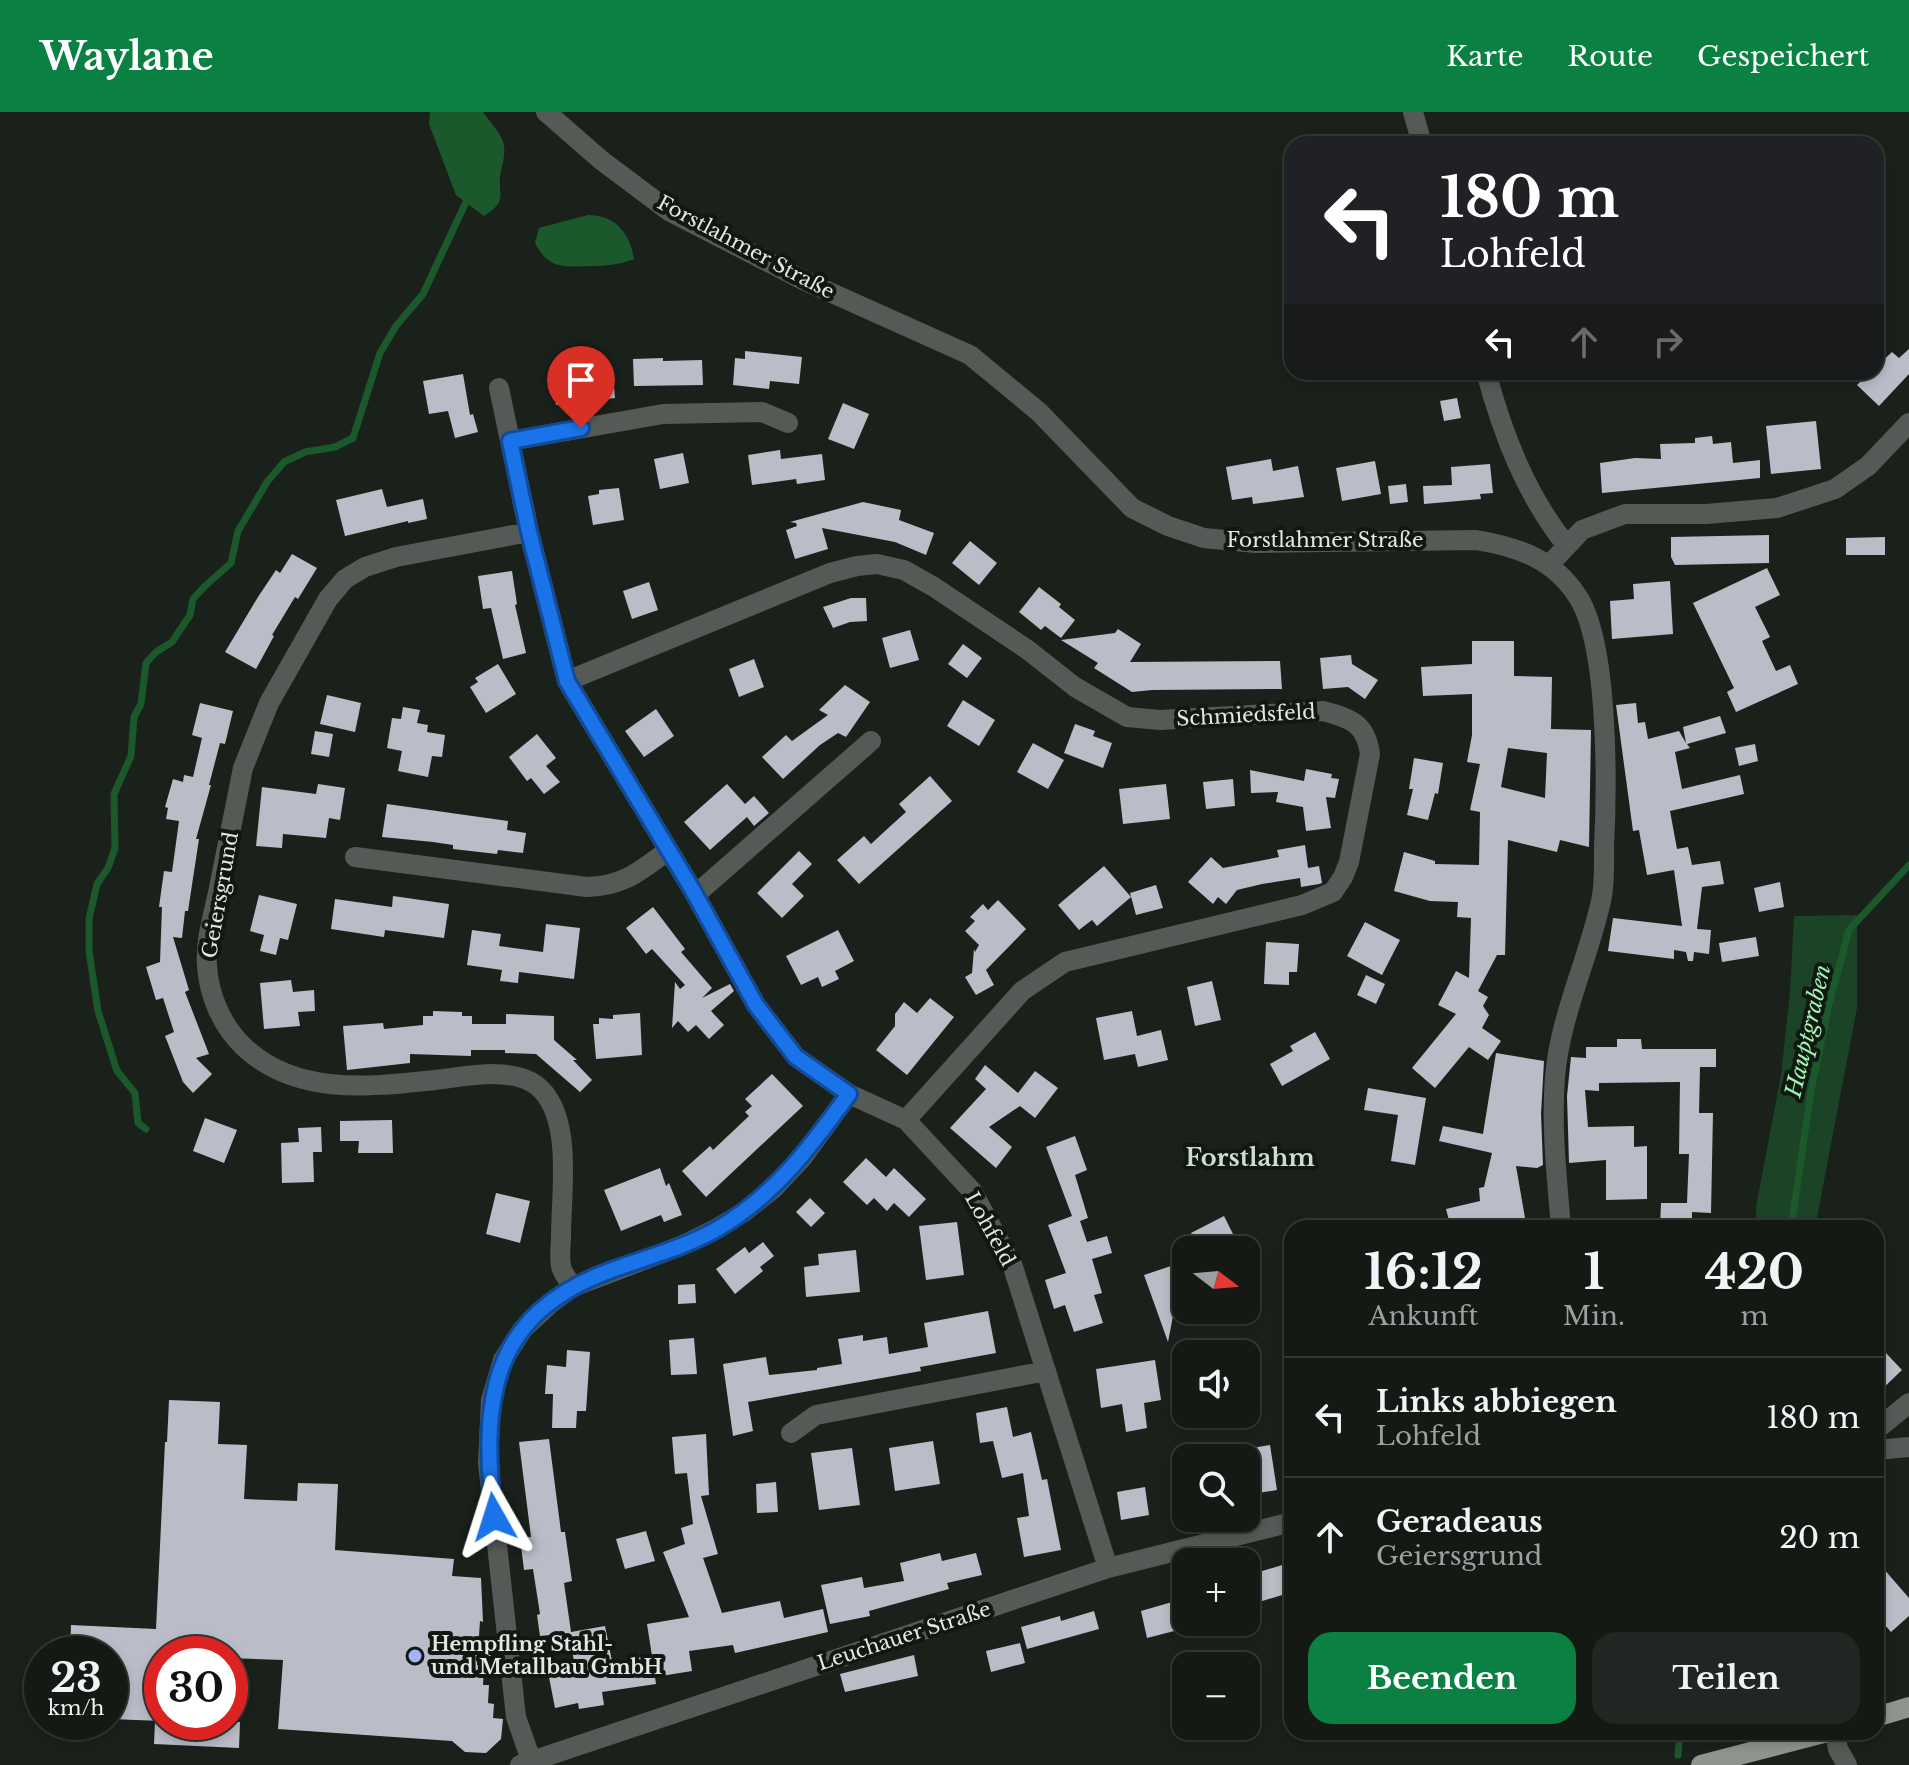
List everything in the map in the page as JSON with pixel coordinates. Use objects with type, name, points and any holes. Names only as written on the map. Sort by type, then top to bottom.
[{"type":"main road","points":[[1884,1715],[1909,1707]]},
{"type":"main road","points":[[1701,1765],[1801,1740]]},
{"type":"street","name":"Forstlahmer Straße","points":[[546,112],[601,160],[669,211],[805,281],[970,355],[1039,412],[1132,508],[1168,526],[1204,538],[1256,543],[1476,540],[1536,555],[1560,574],[1579,598],[1591,630],[1600,682],[1606,797],[1602,897],[1568,1012],[1555,1075],[1554,1127],[1560,1220]]},
{"type":"street","points":[[1413,112],[1420,136]]},
{"type":"street","points":[[1488,380],[1497,412],[1538,507],[1567,546]]},
{"type":"street","points":[[499,388],[529,532],[567,681],[695,895],[871,741]]},
{"type":"street","points":[[510,441],[663,414],[762,412],[788,423]]},
{"type":"street","points":[[1549,565],[1582,530],[1625,514],[1706,514],[1777,508],[1835,489],[1868,466],[1909,423]]},
{"type":"street","name":"Geiersgrund","points":[[529,532],[396,557],[365,567],[345,579],[328,599],[269,703],[251,743],[243,768],[213,918],[207,964],[220,1017],[236,1040],[277,1071],[333,1085],[374,1086],[484,1075],[519,1076],[536,1085],[552,1103],[562,1130],[561,1267],[573,1287]]},
{"type":"street","name":"Schmiedsfeld","points":[[567,681],[830,573],[877,564],[904,570],[934,587],[1028,650],[1075,687],[1127,717],[1160,720],[1323,711],[1343,716],[1358,725],[1368,737],[1370,754],[1349,862],[1333,892],[1302,905],[1065,962],[1022,991],[906,1120]]},
{"type":"street","points":[[355,857],[587,887],[622,882],[667,851]]},
{"type":"street","name":"Lohfeld","points":[[695,895],[756,1005],[796,1057],[849,1094],[906,1120],[972,1191],[1013,1267],[1108,1568]]},
{"type":"street","points":[[526,1762],[514,1702],[488,1463],[491,1400],[503,1360],[523,1329],[573,1287],[683,1245],[744,1212],[774,1188],[802,1158],[849,1094]]},
{"type":"street","points":[[791,1433],[816,1415],[1046,1371]]},
{"type":"street","points":[[1884,1423],[1909,1403]]},
{"type":"street","points":[[1884,1449],[1909,1447]]},
{"type":"street","name":"Leuchauer Straße","points":[[526,1762],[1108,1568],[1284,1524]]},
{"type":"street","points":[[1836,1740],[1847,1765]]},
{"type":"shaded area","points":[[430,112],[483,112],[500,136],[504,152],[499,201],[484,216],[456,195],[429,124]]},
{"type":"shaded area","points":[[588,215],[606,218],[620,227],[629,241],[634,259],[612,265],[572,266],[558,265],[545,258],[535,243],[539,228]]},
{"type":"shaded area","points":[[1857,915],[1857,1008],[1817,1220],[1756,1220],[1781,1075],[1794,916]]},
{"type":"building","points":[[1909,349],[1909,374],[1879,406],[1857,385],[1862,380],[1884,380],[1884,360],[1892,352],[1899,358]]},
{"type":"building","points":[[745,351],[802,357],[799,384],[770,381],[769,389],[733,385],[735,358],[745,359]]},
{"type":"building","points":[[663,358],[663,361],[702,360],[703,385],[634,386],[633,359]]},
{"type":"building","points":[[583,369],[584,377],[613,375],[615,398],[556,405],[552,373]]},
{"type":"building","points":[[463,374],[470,415],[473,414],[478,432],[455,438],[448,411],[429,414],[423,381]]},
{"type":"building","points":[[1457,398],[1461,418],[1444,421],[1440,401]]},
{"type":"building","points":[[843,403],[869,414],[854,449],[828,439]]},
{"type":"building","points":[[1816,421],[1821,469],[1771,474],[1766,426]]},
{"type":"building","points":[[1712,436],[1713,444],[1731,442],[1733,463],[1760,460],[1760,478],[1602,493],[1600,463],[1635,458],[1661,459],[1660,444],[1695,443],[1695,438]]},
{"type":"building","points":[[780,450],[781,459],[822,454],[825,480],[797,484],[796,479],[752,485],[748,455]]},
{"type":"building","points":[[683,453],[689,483],[660,489],[654,459]]},
{"type":"building","points":[[1271,459],[1273,471],[1298,466],[1304,497],[1253,504],[1252,497],[1232,500],[1226,467]]},
{"type":"building","points":[[1375,461],[1381,494],[1342,501],[1336,468]]},
{"type":"building","points":[[1490,464],[1493,493],[1480,494],[1481,499],[1424,504],[1423,486],[1452,485],[1451,467]]},
{"type":"building","points":[[1406,484],[1408,502],[1390,504],[1388,486]]},
{"type":"building","points":[[619,488],[624,520],[593,525],[588,496],[599,494],[599,490]]},
{"type":"building","points":[[382,489],[387,507],[423,499],[427,519],[345,536],[336,500]]},
{"type":"building","points":[[863,502],[901,510],[899,520],[934,533],[926,555],[895,542],[822,528],[828,549],[795,559],[786,530],[797,526],[790,522]]},
{"type":"building","points":[[1769,535],[1769,563],[1675,565],[1671,557],[1671,537]]},
{"type":"building","points":[[1885,537],[1885,555],[1846,555],[1846,538]]},
{"type":"building","points":[[970,541],[997,563],[979,585],[952,563]]},
{"type":"building","points":[[292,554],[317,568],[272,635],[256,669],[225,652],[276,570],[280,573]]},
{"type":"building","points":[[1767,568],[1780,595],[1755,607],[1770,637],[1762,641],[1776,671],[1790,665],[1798,684],[1736,712],[1727,692],[1734,688],[1693,603]]},
{"type":"building","points":[[512,571],[515,605],[526,653],[503,659],[491,608],[483,609],[478,576]]},
{"type":"building","points":[[1670,581],[1673,634],[1612,639],[1610,601],[1634,599],[1633,584]]},
{"type":"building","points":[[649,582],[658,610],[632,619],[623,591]]},
{"type":"building","points":[[1039,587],[1075,620],[1061,638],[1045,626],[1041,630],[1019,612]]},
{"type":"building","points":[[851,598],[866,598],[867,621],[850,622],[833,628],[823,607]]},
{"type":"building","points":[[1118,629],[1141,644],[1130,662],[1280,661],[1282,689],[1132,692],[1094,668],[1098,663],[1061,640],[1115,633]]},
{"type":"building","points":[[910,630],[919,660],[890,668],[882,638]]},
{"type":"building","points":[[1472,641],[1514,641],[1514,676],[1552,677],[1551,729],[1591,730],[1589,847],[1560,840],[1557,852],[1508,840],[1505,955],[1497,955],[1478,991],[1488,997],[1483,1006],[1489,1015],[1482,1028],[1501,1041],[1488,1060],[1469,1047],[1435,1088],[1412,1068],[1456,1014],[1438,1005],[1456,971],[1469,978],[1471,918],[1457,917],[1458,902],[1430,901],[1394,891],[1404,852],[1435,861],[1435,864],[1479,865],[1480,812],[1470,810],[1480,764],[1467,762],[1472,735],[1472,694],[1423,696],[1421,667],[1472,664]],"holes":[[[1508,748],[1547,753],[1545,798],[1501,787]]]},
{"type":"building","points":[[963,644],[982,658],[967,678],[948,664]]},
{"type":"building","points":[[1351,655],[1352,664],[1378,680],[1365,699],[1348,687],[1323,689],[1320,658]]},
{"type":"building","points":[[754,659],[764,687],[739,697],[729,669]]},
{"type":"building","points":[[498,664],[516,694],[486,713],[470,687],[478,682],[475,678]]},
{"type":"building","points":[[845,685],[870,702],[846,737],[838,733],[820,745],[783,779],[762,757],[786,735],[792,741],[828,715],[819,710]]},
{"type":"building","points":[[327,695],[361,703],[355,732],[320,724]]},
{"type":"building","points":[[963,700],[995,720],[979,746],[947,726]]},
{"type":"building","points":[[200,703],[233,711],[225,744],[220,743],[196,839],[199,839],[182,938],[173,937],[189,990],[185,992],[209,1054],[196,1058],[212,1074],[193,1093],[183,1082],[165,1036],[174,1032],[163,998],[156,1000],[146,967],[160,962],[162,907],[159,907],[164,871],[172,872],[179,821],[166,819],[168,808],[165,807],[173,779],[183,782],[184,775],[193,777],[202,738],[192,735]]},
{"type":"building","points":[[1636,703],[1638,723],[1645,722],[1648,739],[1679,731],[1686,743],[1683,727],[1720,716],[1726,733],[1687,744],[1690,748],[1675,752],[1682,789],[1740,775],[1744,794],[1670,811],[1677,849],[1688,847],[1692,865],[1720,861],[1724,884],[1702,887],[1697,929],[1711,930],[1709,954],[1694,952],[1693,961],[1688,961],[1686,952],[1674,950],[1674,959],[1608,951],[1613,918],[1682,926],[1674,870],[1647,875],[1639,830],[1633,831],[1616,705]]},
{"type":"building","points":[[403,707],[420,710],[417,723],[428,725],[427,732],[445,735],[442,757],[432,756],[428,777],[398,771],[402,751],[387,748],[392,718],[401,719]]},
{"type":"building","points":[[656,709],[674,736],[644,757],[625,731]]},
{"type":"building","points":[[1075,724],[1095,731],[1093,736],[1112,743],[1103,768],[1064,753]]},
{"type":"building","points":[[315,731],[333,734],[329,757],[311,754]]},
{"type":"building","points":[[537,734],[556,758],[546,766],[560,782],[544,794],[531,778],[527,781],[509,757]]},
{"type":"building","points":[[1033,743],[1064,760],[1048,789],[1017,772]]},
{"type":"building","points":[[1755,744],[1758,761],[1739,766],[1735,748]]},
{"type":"building","points":[[1414,758],[1443,763],[1438,794],[1435,793],[1428,820],[1407,815],[1413,789],[1409,789]]},
{"type":"building","points":[[1306,769],[1332,774],[1331,778],[1339,779],[1335,798],[1326,797],[1331,828],[1306,831],[1303,807],[1276,802],[1278,792],[1251,793],[1250,770],[1304,781]]},
{"type":"building","points":[[930,776],[952,801],[859,884],[837,860],[864,836],[871,844],[906,812],[899,804]]},
{"type":"building","points":[[1233,779],[1235,806],[1206,809],[1203,782]]},
{"type":"building","points":[[318,784],[345,788],[340,820],[329,818],[326,838],[283,834],[282,848],[256,846],[262,787],[316,794]]},
{"type":"building","points":[[727,784],[745,804],[754,796],[769,813],[754,826],[747,817],[710,850],[684,822]]},
{"type":"building","points":[[1166,784],[1170,819],[1123,824],[1119,789]]},
{"type":"building","points":[[387,804],[508,821],[507,830],[526,833],[523,853],[498,850],[497,854],[453,849],[453,845],[433,842],[382,837]]},
{"type":"building","points":[[1305,845],[1308,868],[1319,866],[1322,883],[1301,887],[1300,878],[1262,884],[1237,890],[1226,904],[1218,897],[1213,904],[1188,882],[1211,857],[1223,868],[1279,857],[1277,850]]},
{"type":"building","points":[[799,851],[812,864],[792,884],[804,896],[782,918],[757,893]]},
{"type":"building","points":[[1104,866],[1131,897],[1097,926],[1092,920],[1079,930],[1058,905]]},
{"type":"building","points":[[1780,882],[1784,907],[1759,912],[1754,888]]},
{"type":"building","points":[[1156,885],[1163,908],[1136,915],[1130,893]]},
{"type":"building","points":[[259,895],[297,904],[288,940],[280,938],[276,955],[260,951],[264,935],[250,931]]},
{"type":"building","points":[[393,896],[449,904],[444,938],[385,930],[384,937],[331,929],[335,899],[392,907]]},
{"type":"building","points":[[998,900],[1026,929],[986,970],[994,985],[976,995],[965,977],[972,973],[974,949],[975,952],[979,945],[965,931],[975,921],[970,917],[983,904],[988,910]]},
{"type":"building","points":[[653,907],[685,949],[681,952],[712,988],[702,998],[730,984],[734,991],[711,1011],[724,1025],[709,1039],[696,1025],[688,1032],[678,1021],[672,1028],[675,982],[680,989],[685,985],[652,949],[646,954],[626,928]]},
{"type":"building","points":[[1365,922],[1400,940],[1382,975],[1347,956]]},
{"type":"building","points":[[546,924],[580,928],[574,979],[519,972],[518,983],[500,981],[502,970],[467,965],[472,930],[501,934],[499,946],[543,952]]},
{"type":"building","points":[[838,930],[854,961],[835,971],[839,979],[822,987],[818,977],[801,985],[786,956]]},
{"type":"building","points":[[1756,937],[1759,956],[1722,962],[1719,943]]},
{"type":"building","points":[[1266,942],[1299,944],[1297,972],[1289,972],[1289,985],[1264,984]]},
{"type":"building","points":[[1366,975],[1385,984],[1376,1004],[1357,995]]},
{"type":"building","points":[[291,980],[293,992],[314,990],[315,1011],[298,1012],[300,1026],[264,1029],[260,983]]},
{"type":"building","points":[[1212,981],[1221,1020],[1195,1026],[1187,987]]},
{"type":"building","points":[[930,998],[954,1017],[907,1075],[876,1050],[895,1026],[895,1014],[904,1002],[917,1013]]},
{"type":"building","points":[[433,1011],[462,1012],[462,1016],[472,1016],[472,1024],[506,1024],[506,1014],[554,1016],[554,1040],[577,1060],[573,1060],[592,1080],[580,1092],[536,1054],[505,1053],[505,1050],[471,1050],[471,1056],[410,1054],[410,1063],[347,1070],[343,1026],[383,1023],[384,1029],[423,1025],[423,1016],[433,1016]]},
{"type":"building","points":[[1132,1011],[1137,1036],[1161,1030],[1168,1060],[1138,1067],[1135,1054],[1104,1060],[1096,1018]]},
{"type":"building","points":[[640,1013],[642,1055],[596,1059],[593,1024],[599,1024],[599,1018],[613,1019],[613,1015]]},
{"type":"building","points":[[1315,1032],[1330,1059],[1282,1086],[1270,1064],[1293,1051],[1290,1046]]},
{"type":"building","points":[[1617,1039],[1641,1039],[1642,1049],[1716,1049],[1716,1067],[1700,1067],[1699,1113],[1713,1113],[1711,1213],[1692,1212],[1692,1220],[1660,1220],[1661,1203],[1687,1203],[1689,1154],[1679,1154],[1680,1082],[1599,1083],[1599,1091],[1585,1090],[1588,1127],[1634,1126],[1634,1147],[1647,1146],[1647,1199],[1606,1200],[1606,1160],[1569,1163],[1567,1096],[1571,1057],[1586,1058],[1586,1047],[1617,1047]]},
{"type":"building","points":[[1496,1053],[1544,1061],[1541,1114],[1543,1165],[1537,1168],[1516,1166],[1525,1218],[1449,1220],[1446,1209],[1480,1201],[1479,1188],[1484,1187],[1492,1153],[1439,1141],[1443,1126],[1483,1134]]},
{"type":"building","points":[[985,1065],[1018,1093],[1035,1071],[1058,1088],[1035,1118],[1020,1106],[989,1127],[1012,1147],[996,1168],[950,1128],[986,1089],[975,1079]]},
{"type":"building","points":[[772,1074],[803,1106],[706,1197],[682,1171],[710,1146],[713,1150],[749,1116],[745,1112],[752,1106],[745,1099]]},
{"type":"building","points":[[1368,1088],[1426,1098],[1415,1165],[1391,1161],[1398,1115],[1364,1110]]},
{"type":"building","points":[[205,1118],[237,1130],[224,1163],[193,1151]]},
{"type":"building","points":[[392,1120],[393,1153],[358,1153],[359,1141],[340,1141],[340,1121]]},
{"type":"building","points":[[321,1127],[322,1152],[313,1152],[314,1182],[282,1183],[281,1143],[299,1142],[298,1128]]},
{"type":"building","points":[[1075,1136],[1087,1170],[1075,1175],[1088,1218],[1080,1221],[1087,1242],[1107,1236],[1112,1253],[1092,1259],[1102,1293],[1094,1295],[1103,1323],[1074,1332],[1065,1305],[1054,1309],[1045,1280],[1066,1273],[1048,1225],[1072,1216],[1046,1147]]},
{"type":"building","points":[[866,1158],[886,1177],[894,1168],[926,1199],[909,1217],[894,1203],[887,1211],[874,1198],[867,1205],[843,1182]]},
{"type":"building","points":[[660,1168],[682,1215],[664,1222],[661,1215],[621,1231],[604,1190]]},
{"type":"building","points":[[496,1193],[530,1201],[520,1243],[486,1234]]},
{"type":"building","points":[[810,1198],[825,1213],[811,1227],[796,1212]]},
{"type":"building","points":[[1224,1216],[1234,1236],[1192,1236],[1191,1233]]},
{"type":"building","points":[[957,1222],[964,1275],[926,1280],[919,1226]]},
{"type":"building","points":[[763,1242],[774,1256],[760,1267],[763,1271],[735,1294],[716,1269],[745,1247],[749,1253]]},
{"type":"building","points":[[856,1250],[860,1292],[806,1297],[804,1267],[819,1265],[818,1254]]},
{"type":"building","points":[[1172,1266],[1172,1321],[1168,1342],[1144,1275]]},
{"type":"building","points":[[695,1284],[696,1303],[678,1304],[678,1285]]},
{"type":"building","points":[[988,1311],[996,1353],[920,1367],[921,1371],[748,1402],[753,1431],[733,1436],[723,1364],[766,1357],[769,1375],[817,1370],[842,1364],[838,1339],[863,1335],[863,1341],[887,1337],[889,1354],[928,1347],[924,1323]]},
{"type":"building","points":[[694,1338],[697,1374],[671,1375],[669,1340]]},
{"type":"building","points":[[567,1350],[590,1352],[586,1411],[577,1411],[576,1428],[552,1428],[553,1394],[545,1394],[547,1365],[566,1367]]},
{"type":"building","points":[[1884,1353],[1902,1370],[1884,1387]]},
{"type":"building","points":[[1155,1360],[1161,1400],[1144,1403],[1147,1428],[1126,1432],[1122,1404],[1101,1408],[1096,1369]]},
{"type":"building","points":[[169,1400],[220,1402],[218,1444],[247,1445],[244,1499],[297,1501],[298,1483],[338,1484],[335,1550],[454,1559],[452,1576],[481,1578],[483,1622],[480,1621],[477,1665],[484,1665],[483,1685],[489,1685],[488,1703],[494,1704],[493,1718],[503,1719],[501,1739],[486,1753],[465,1752],[452,1741],[278,1729],[283,1660],[248,1659],[248,1636],[144,1636],[144,1720],[128,1720],[128,1636],[71,1636],[71,1625],[156,1629]]},
{"type":"building","points":[[1007,1407],[1013,1437],[1031,1432],[1042,1480],[1047,1479],[1061,1550],[1024,1557],[1017,1518],[1029,1516],[1023,1473],[1002,1478],[993,1441],[980,1443],[976,1413]]},
{"type":"building","points":[[706,1434],[709,1495],[701,1496],[718,1554],[703,1558],[722,1613],[780,1601],[784,1618],[823,1609],[828,1632],[735,1653],[733,1645],[689,1651],[692,1671],[655,1677],[656,1684],[602,1692],[604,1705],[579,1709],[578,1703],[555,1708],[548,1672],[575,1667],[569,1633],[540,1636],[533,1569],[524,1570],[520,1538],[531,1537],[519,1442],[549,1439],[561,1532],[565,1532],[572,1581],[564,1583],[571,1632],[605,1626],[612,1661],[652,1656],[647,1624],[689,1617],[663,1552],[685,1544],[681,1528],[693,1524],[687,1473],[675,1474],[672,1437]]},
{"type":"building","points":[[933,1441],[940,1484],[895,1491],[889,1448]]},
{"type":"building","points":[[1270,1445],[1277,1490],[1260,1493],[1260,1447]]},
{"type":"building","points":[[852,1448],[860,1505],[819,1510],[811,1453]]},
{"type":"building","points":[[776,1482],[778,1512],[757,1513],[756,1484]]},
{"type":"building","points":[[1145,1487],[1149,1515],[1121,1520],[1117,1492]]},
{"type":"building","points":[[646,1531],[655,1561],[625,1569],[616,1539]]},
{"type":"building","points":[[940,1553],[942,1561],[976,1553],[982,1575],[947,1583],[949,1589],[869,1611],[870,1616],[830,1624],[821,1585],[862,1577],[864,1588],[904,1581],[900,1563]]},
{"type":"building","points":[[1284,1564],[1284,1594],[1260,1602],[1260,1572]]},
{"type":"building","points":[[1884,1569],[1909,1598],[1909,1616],[1891,1632],[1884,1624]]},
{"type":"building","points":[[1172,1602],[1172,1632],[1147,1638],[1141,1611]]},
{"type":"building","points":[[1094,1611],[1099,1629],[1027,1649],[1021,1627],[1060,1616],[1061,1621]]},
{"type":"building","points":[[1020,1643],[1025,1663],[991,1672],[986,1651]]},
{"type":"building","points":[[914,1655],[918,1676],[845,1692],[840,1674]]},
{"type":"building","points":[[154,1740],[239,1740],[239,1748],[154,1744]]},
{"type":"waterway","points":[[146,1129],[138,1123],[135,1093],[117,1071],[98,1011],[89,951],[89,919],[97,884],[108,868],[115,848],[114,794],[131,756],[134,717],[141,704],[146,663],[172,642],[190,615],[193,599],[231,563],[238,531],[267,482],[284,462],[305,452],[335,447],[353,438],[380,353],[396,326],[423,294],[466,202]]},
{"type":"waterway","name":"Hauptgraben","points":[[1792,1220],[1811,1091],[1829,1004],[1849,930],[1909,865]]},
{"type":"waterway","name":"Hauptgraben","points":[[1678,1755],[1679,1740]]},
{"type":"place","name":"Hempfling Stahl- und Metallbau GmbH","points":[[415,1656]]},
{"type":"district","name":"Forstlahm","points":[[1250,1157]]},
{"type":"route","points":[[494,1517],[488,1463],[491,1400],[503,1360],[523,1329],[573,1287],[683,1245],[744,1212],[774,1188],[802,1158],[849,1094],[796,1057],[756,1005],[692,889],[567,681],[529,532],[510,441],[581,428]]}]
